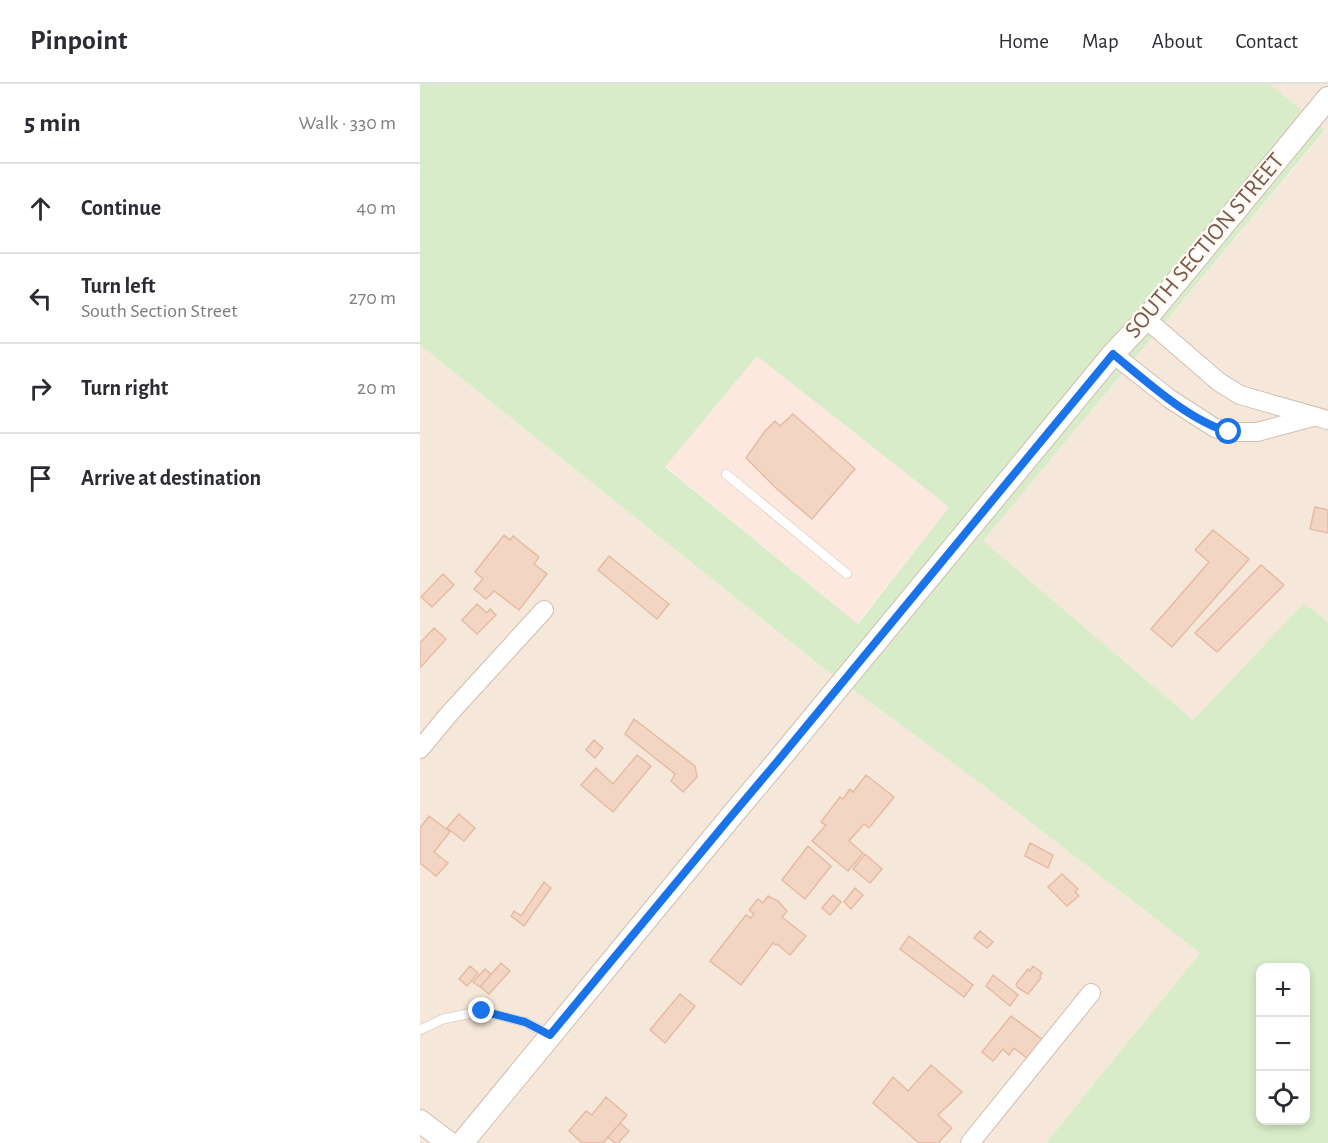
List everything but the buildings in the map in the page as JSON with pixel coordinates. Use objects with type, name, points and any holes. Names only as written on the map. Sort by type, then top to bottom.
[{"type":"street","name":"SOUTH SECTION STREET","points":[[462,1143],[1113,354],[1146,319],[1328,98]]},
{"type":"street","points":[[1146,319],[1219,382],[1240,395],[1320,419]]},
{"type":"street","points":[[1113,354],[1170,399],[1215,428],[1229,432],[1257,432],[1320,419]]},
{"type":"street","points":[[420,749],[544,610]]},
{"type":"street","points":[[970,1143],[1091,993]]},
{"type":"street","points":[[420,1121],[449,1143]]},
{"type":"lane","points":[[726,474],[847,574]]},
{"type":"lane","points":[[420,1030],[443,1019],[482,1011],[525,1022],[550,1035]]},
{"type":"shaded area","points":[[1270,84],[1328,84],[1328,622],[1304,603],[1193,720],[982,542],[1325,131]]},
{"type":"shaded area","points":[[420,345],[822,667],[976,780],[1200,953],[1046,1143],[420,1143]]},
{"type":"shaded area","points":[[757,356],[949,507],[857,624],[665,466]]},
{"type":"green space","points":[[420,84],[1270,84],[1325,130],[983,541],[1193,720],[1304,603],[1328,622],[1328,1143],[1046,1143],[1200,953],[976,780],[822,667],[420,345]],"holes":[[[757,356],[949,507],[858,624],[665,467]]]},
{"type":"route","points":[[482,1011],[525,1022],[550,1035],[1113,354],[1170,399],[1215,428],[1229,432]]}]
